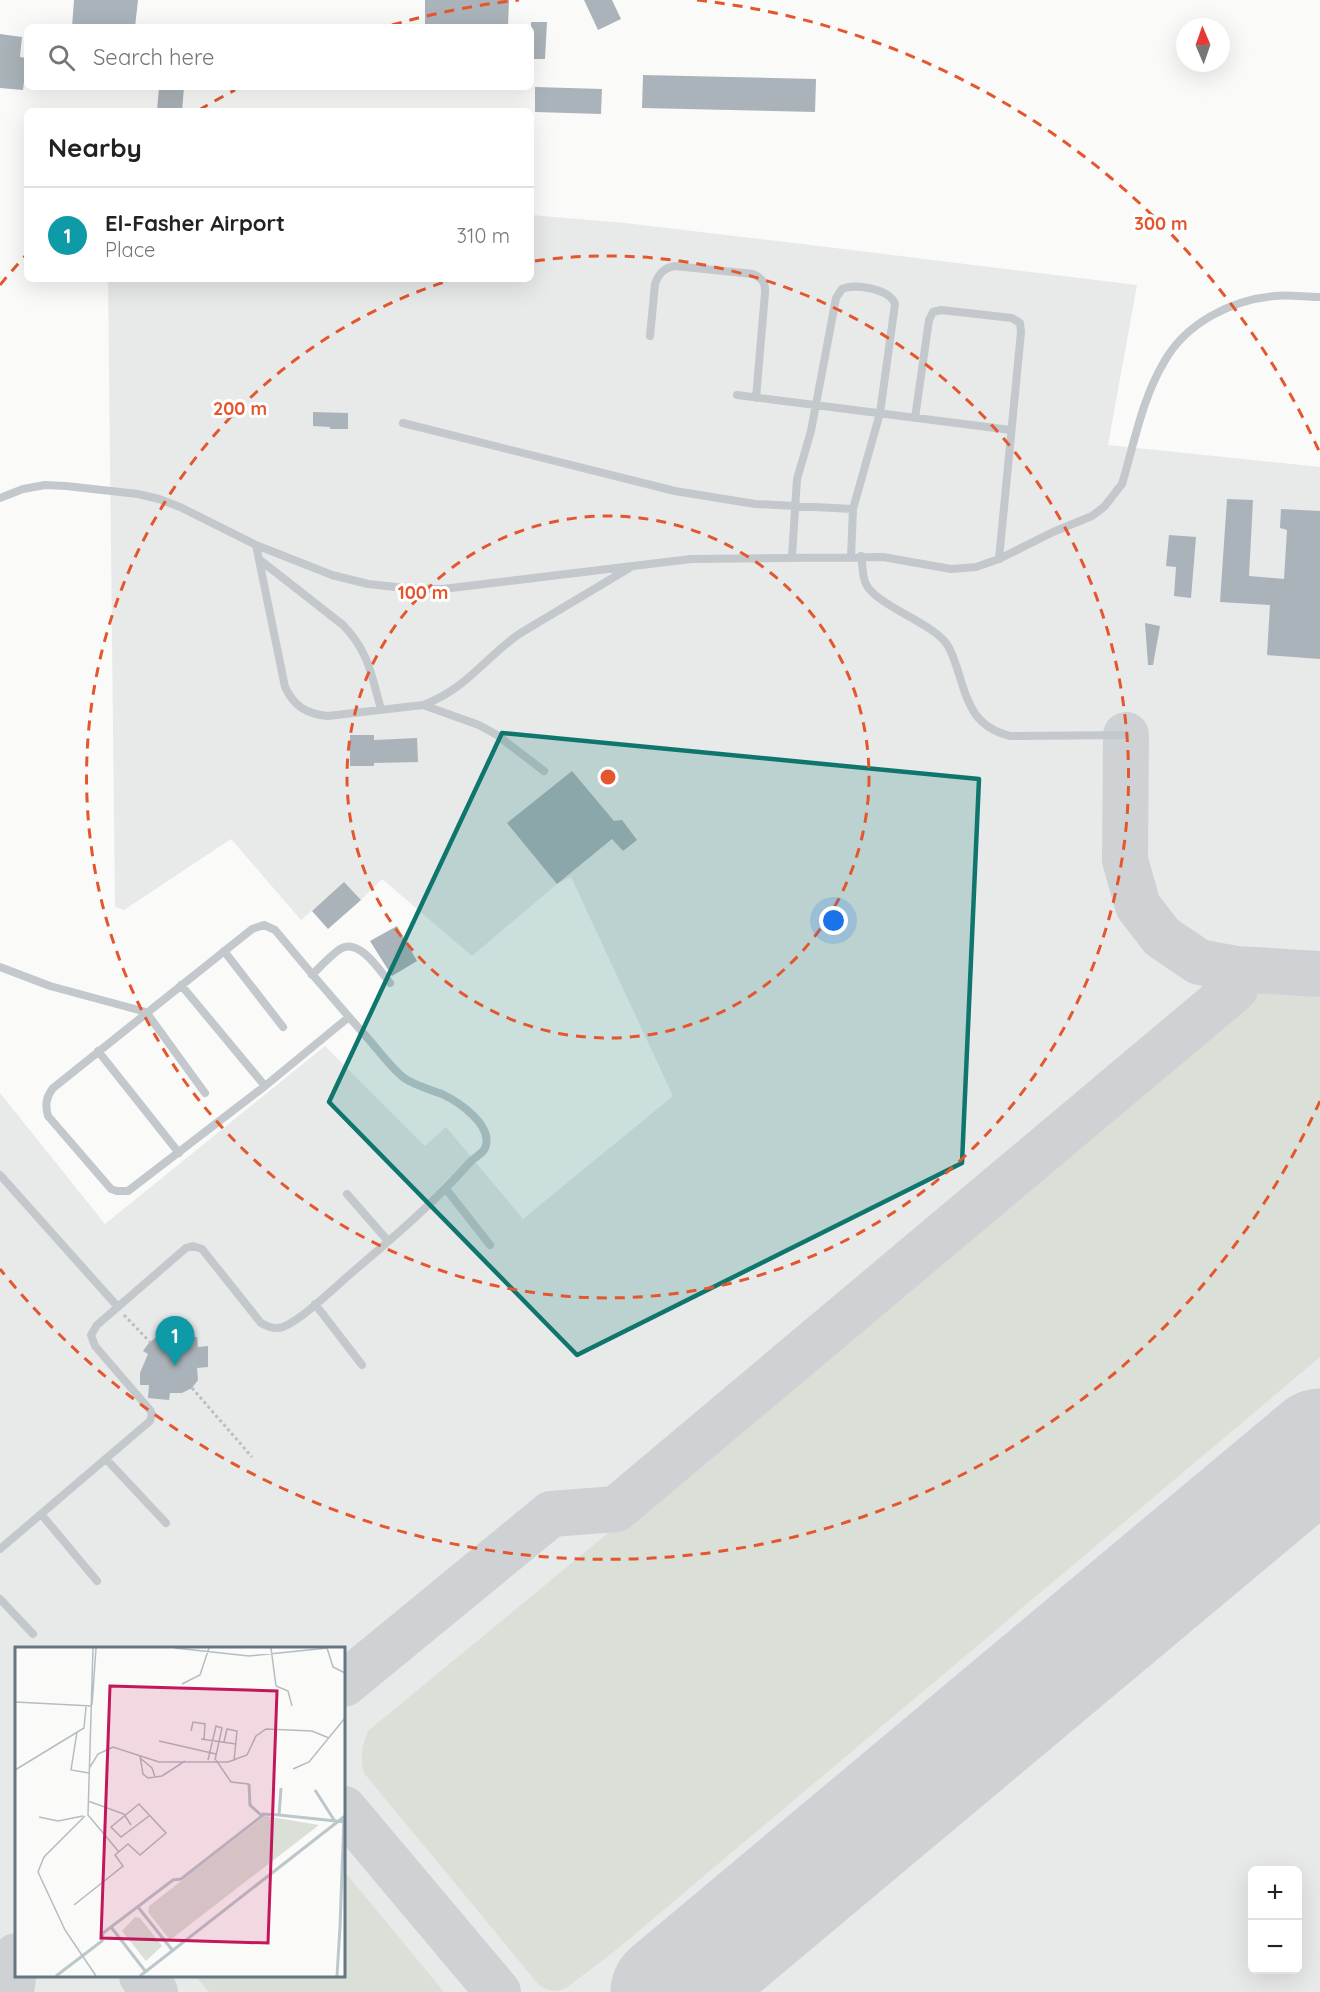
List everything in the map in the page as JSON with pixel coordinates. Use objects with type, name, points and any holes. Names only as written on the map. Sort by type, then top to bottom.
[{"type":"lane","points":[[650,336],[655,284],[657,277],[668,268],[675,266],[759,276],[763,281],[765,293],[756,398]]},
{"type":"lane","points":[[792,557],[799,467],[811,431],[836,298],[842,289],[852,286],[885,292],[895,304],[880,413],[853,510],[851,556]]},
{"type":"lane","points":[[0,498],[23,489],[45,485],[138,494],[180,507],[256,545],[332,575],[368,584],[405,588],[443,589],[480,586],[691,559],[861,556],[883,557],[951,569],[976,567],[999,559],[1053,532],[1092,516],[1114,496],[1122,484],[1150,391],[1164,361],[1185,335],[1212,315],[1242,302],[1275,296],[1320,297]]},
{"type":"lane","points":[[915,418],[929,320],[933,312],[941,310],[1016,320],[1021,327],[999,559]]},
{"type":"lane","points":[[737,395],[1011,430]]},
{"type":"lane","points":[[403,423],[675,491],[755,504],[853,510]]},
{"type":"lane","points":[[256,545],[285,687],[291,699],[301,708],[314,714],[328,716],[423,705],[452,692],[503,645],[634,565]]},
{"type":"lane","points":[[861,556],[864,579],[870,590],[941,637],[947,644],[969,704],[975,716],[985,726],[1010,736],[1126,735]]},
{"type":"lane","points":[[260,559],[343,625],[353,636],[368,660],[381,709]]},
{"type":"lane","points":[[423,705],[479,725],[497,735],[544,771]]},
{"type":"lane","points":[[0,1549],[150,1421],[152,1414],[92,1341],[93,1330],[186,1248],[193,1246],[202,1249],[261,1323],[268,1327],[282,1327],[315,1304],[446,1190],[485,1150],[487,1143],[486,1130],[482,1124],[454,1101],[401,1076],[275,930],[264,925],[252,929],[53,1088],[46,1101],[48,1116],[111,1189],[128,1191],[265,1086],[349,1017]]},
{"type":"lane","points":[[312,975],[340,949],[351,946],[361,950],[390,983]]},
{"type":"lane","points":[[224,951],[283,1027]]},
{"type":"lane","points":[[0,967],[50,986],[146,1012],[205,1093]]},
{"type":"lane","points":[[181,985],[265,1086]]},
{"type":"lane","points":[[98,1051],[179,1153]]},
{"type":"lane","points":[[0,1174],[118,1307]]},
{"type":"lane","points":[[446,1190],[490,1245]]},
{"type":"lane","points":[[347,1194],[388,1241]]},
{"type":"lane","points":[[315,1304],[362,1365]]},
{"type":"lane","points":[[106,1459],[166,1523]]},
{"type":"lane","points":[[41,1514],[97,1581]]},
{"type":"lane","points":[[0,1599],[33,1634]]},
{"type":"path","points":[[118,1307],[150,1342]]},
{"type":"path","points":[[192,1388],[252,1457]]},
{"type":"highlighted area","points":[[502,733],[979,779],[962,1163],[577,1355],[329,1102]]},
{"type":"shaded area","points":[[534,215],[625,223],[1137,285],[1108,445],[1320,467],[1320,1992],[0,1992],[0,1093],[105,1224],[325,1046],[425,1146],[446,1127],[523,1219],[673,1096],[571,877],[557,884],[472,956],[382,879],[361,900],[344,883],[301,920],[231,839],[124,910],[115,907],[108,282],[534,282]]},
{"type":"shaded area","points":[[1268,989],[1320,993],[1320,1357],[616,1950],[566,1988],[552,1991],[539,1985],[364,1773],[362,1752],[368,1731],[619,1524],[618,1519],[781,1381],[1056,1155],[1172,1054],[1249,1002],[1261,991]]},
{"type":"shaded area","points":[[345,1872],[444,1992],[209,1992],[196,1977],[345,1977]]},
{"type":"building","points":[[74,0],[138,0],[135,24],[72,24]]},
{"type":"building","points":[[425,0],[509,0],[508,24],[425,24]]},
{"type":"building","points":[[584,0],[612,0],[621,19],[598,30]]},
{"type":"building","points":[[531,22],[547,22],[545,59],[534,59],[534,24]]},
{"type":"building","points":[[0,34],[22,37],[20,57],[24,58],[23,90],[0,88]]},
{"type":"building","points":[[643,75],[816,79],[815,112],[642,108]]},
{"type":"building","points":[[535,87],[602,89],[601,114],[535,112]]},
{"type":"building","points":[[159,90],[184,90],[182,108],[157,108]]},
{"type":"building","points":[[313,412],[348,413],[348,429],[313,426]]},
{"type":"building","points":[[1227,499],[1253,500],[1249,576],[1284,579],[1287,530],[1280,528],[1281,509],[1320,511],[1320,659],[1267,655],[1270,605],[1220,602]]},
{"type":"building","points":[[1169,535],[1196,537],[1191,598],[1174,596],[1176,567],[1166,566]]},
{"type":"building","points":[[1145,623],[1160,626],[1153,665],[1148,665]]},
{"type":"building","points":[[350,735],[374,735],[374,740],[417,738],[418,762],[350,766]]},
{"type":"building","points":[[572,771],[614,821],[622,820],[637,840],[623,851],[612,839],[557,884],[507,823]]},
{"type":"building","points":[[344,882],[361,900],[328,929],[312,911]]},
{"type":"building","points":[[397,926],[417,961],[392,976],[370,941]]},
{"type":"building","points":[[161,1333],[166,1340],[175,1336],[197,1337],[198,1347],[208,1346],[208,1367],[197,1368],[198,1380],[192,1388],[182,1393],[170,1393],[169,1400],[148,1398],[149,1385],[140,1385],[140,1373],[148,1354],[143,1351]]},
{"type":"taxiway","points":[[345,1683],[551,1514],[616,1509],[1235,989],[1237,969],[1199,962],[1162,937],[1138,906],[1125,860],[1126,735]]},
{"type":"taxiway","points":[[1237,969],[1320,974]]},
{"type":"taxiway","points":[[345,1810],[498,1992]]},
{"type":"taxiway","points":[[11,1992],[15,1963]]},
{"type":"taxiway","points":[[143,1977],[155,1992]]},
{"type":"runway","points":[[669,1992],[1320,1447]]},
{"type":"place","name":"El-Fasher Airport","points":[[175,1366]]}]
